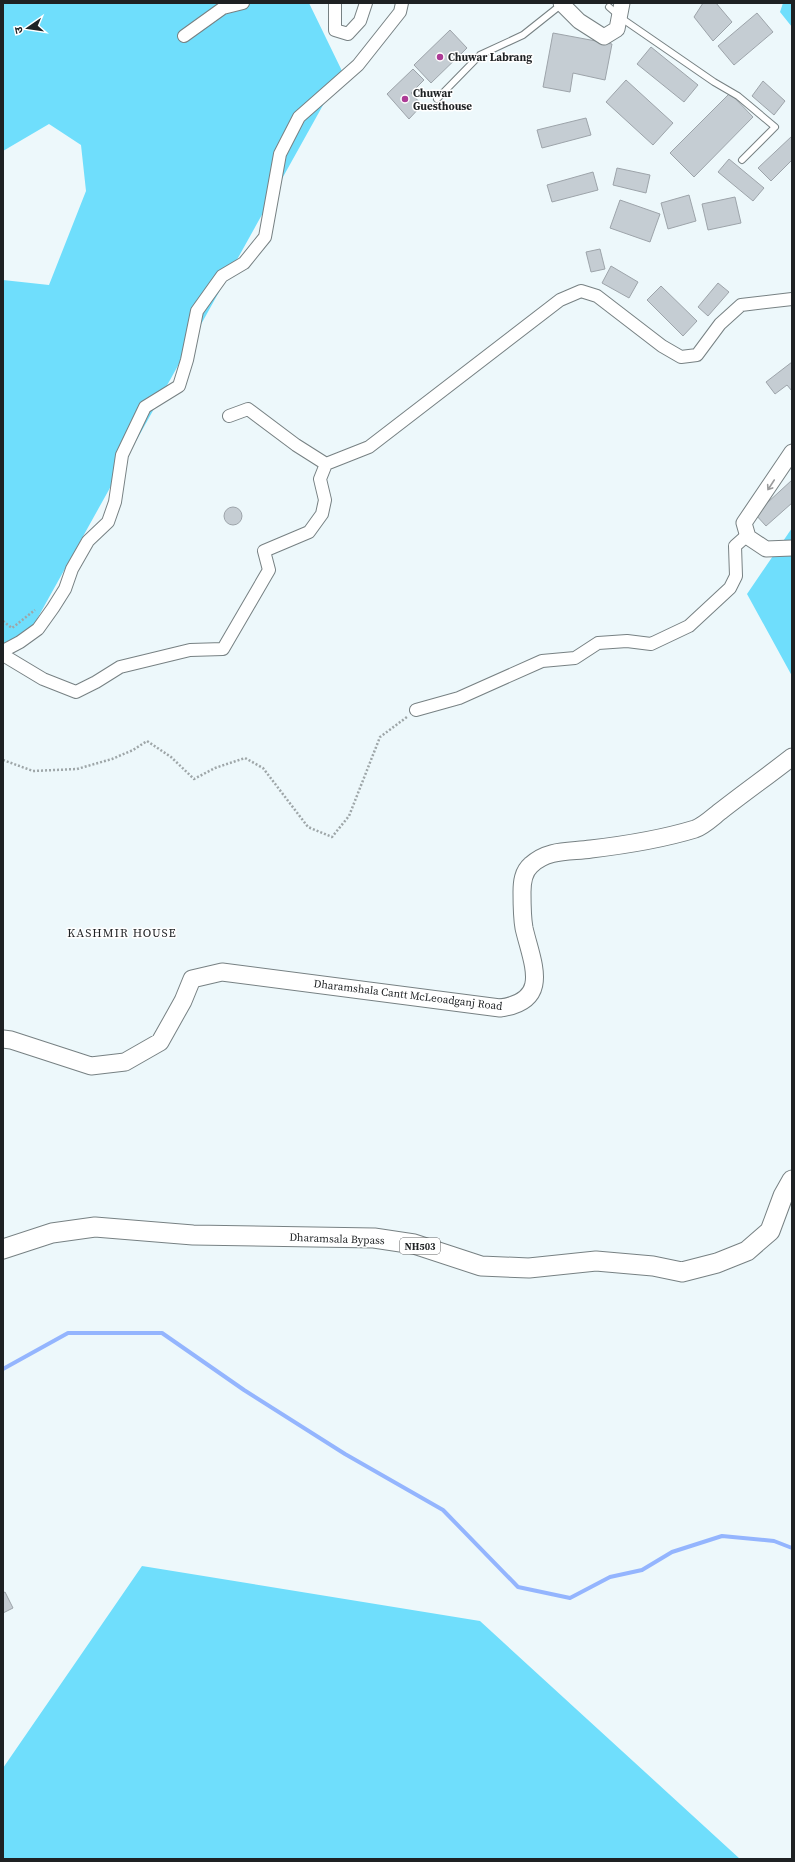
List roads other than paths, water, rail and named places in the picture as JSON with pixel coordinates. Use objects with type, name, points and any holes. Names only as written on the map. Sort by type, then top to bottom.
[{"type":"main road","name":"Dharamshala Cantt McLeoadganj Road","points":[[3,1039],[11,1040],[91,1066],[125,1062],[160,1042],[183,1001],[192,979],[222,972],[500,1008],[514,1006],[527,999],[534,985],[535,966],[524,927],[522,898],[522,879],[530,865],[542,856],[558,851],[590,850],[653,839],[697,829],[792,757]]},
{"type":"main road","name":"Dharamsala Bypass","points":[[3,1249],[52,1233],[95,1227],[193,1234],[374,1238],[414,1244],[481,1266],[529,1268],[596,1261],[653,1266],[682,1272],[717,1263],[747,1251],[770,1231],[783,1196],[792,1180]]},
{"type":"street","points":[[184,36],[223,8],[243,3]]},
{"type":"street","points":[[335,3],[335,30],[348,34],[360,21],[366,3]]},
{"type":"street","points":[[3,651],[20,642],[38,629],[65,589],[72,569],[88,541],[108,522],[115,502],[122,455],[145,407],[179,386],[187,360],[197,311],[222,276],[244,263],[265,238],[280,154],[299,117],[358,65],[400,12],[402,3]]},
{"type":"street","points":[[562,4],[579,21],[604,37],[617,29],[617,9]]},
{"type":"street","points":[[3,655],[43,679],[76,692],[120,667],[190,650],[223,649],[255,591],[269,570],[264,551],[309,532],[322,514],[326,500],[320,479],[326,464],[369,447],[560,300],[581,291],[597,296],[662,346],[681,357],[697,355],[720,324],[741,305],[792,300]]},
{"type":"street","points":[[229,416],[248,409],[296,445],[326,464]]},
{"type":"street","points":[[792,452],[744,523],[748,537],[766,549],[792,548]]},
{"type":"street","points":[[416,710],[459,698],[542,661],[575,658],[598,643],[627,641],[652,644],[689,626],[730,588],[736,576],[736,546],[744,538],[748,537]]},
{"type":"lane","points":[[437,99],[480,55],[523,35],[562,4]]},
{"type":"lane","points":[[617,9],[714,82],[738,96],[775,127],[742,160]]},
{"type":"waterway","points":[[3,1369],[68,1333],[162,1333],[244,1390],[345,1454],[443,1510],[518,1587],[570,1598],[610,1577],[642,1570],[672,1552],[722,1536],[774,1541],[792,1548]]},
{"type":"place","name":"Chuwar Labrang","points":[[440,57]]},
{"type":"place","name":"Chuwar Guesthouse","points":[[405,99]]},
{"type":"district","name":"KASHMIR HOUSE","points":[[122,933]]}]
